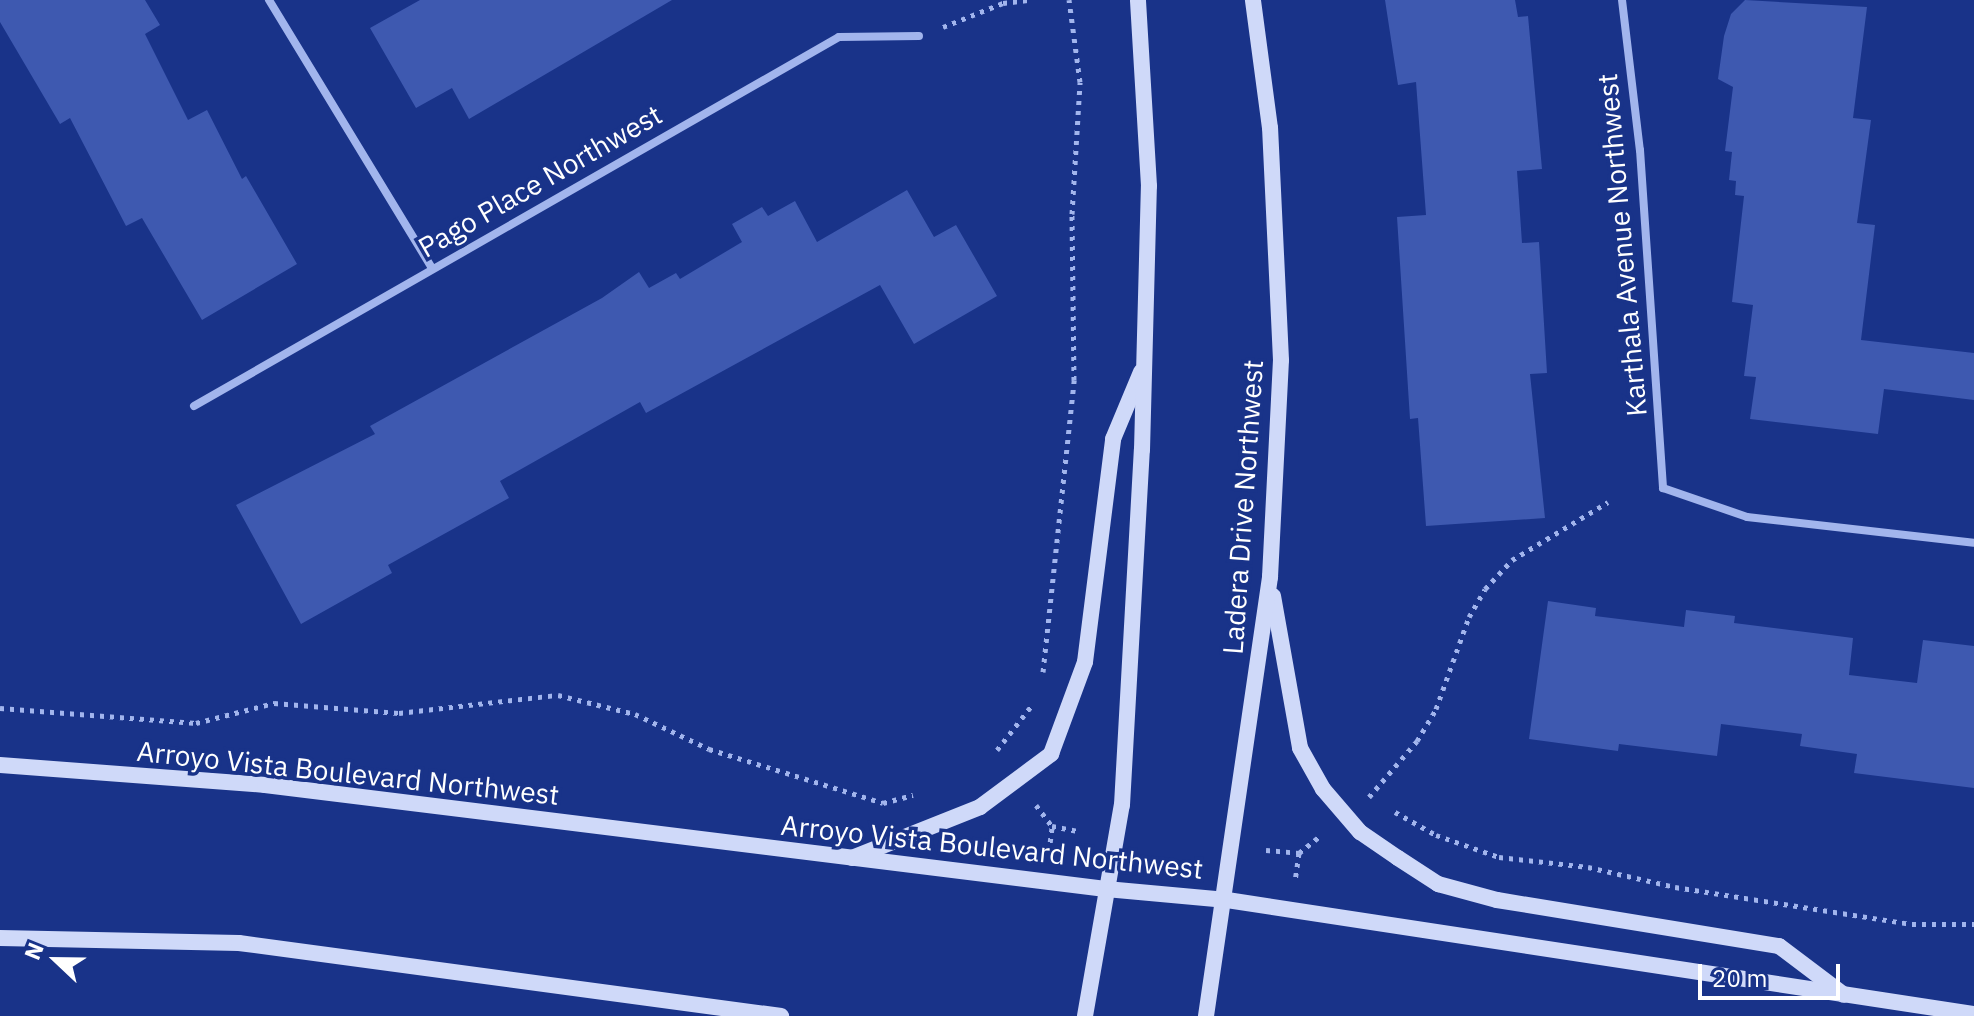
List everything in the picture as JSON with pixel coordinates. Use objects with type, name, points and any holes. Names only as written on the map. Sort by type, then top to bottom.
[{"type":"main road","points":[[1085,1016],[1122,805],[1145,364],[1149,186],[1138,0]]},
{"type":"main road","name":"Ladera Drive Northwest","points":[[1206,1016],[1227,900],[1270,577],[1281,360],[1278,236],[1253,0]]},
{"type":"main road","points":[[851,858],[980,807],[1051,754],[1085,662],[1113,439],[1145,364]]},
{"type":"main road","points":[[1270,577],[1300,748],[1323,789],[1360,832],[1438,884],[1467,892],[1779,946],[1845,996]]},
{"type":"main road","name":"Arroyo Vista Boulevard Northwest","points":[[0,765],[265,785],[1106,889],[1227,900],[1974,1014]]},
{"type":"main road","points":[[0,938],[239,943],[781,1016]]},
{"type":"street","points":[[269,0],[432,268]]},
{"type":"street","name":"Karthala Avenue Northwest","points":[[1622,0],[1640,150],[1663,488],[1747,517],[1974,543]]},
{"type":"street","name":"Pago Place Northwest","points":[[194,406],[839,37],[919,36]]},
{"type":"path","points":[[919,36],[1003,3],[1028,0]]},
{"type":"path","points":[[1042,680],[1074,380],[1072,214],[1080,82],[1069,0]]},
{"type":"path","points":[[1608,502],[1512,560],[1485,589],[1469,617],[1436,709],[1417,741],[1369,797],[1436,835],[1499,857],[1588,867],[1675,887],[1912,924],[1974,924]]},
{"type":"path","points":[[989,761],[1040,694]]},
{"type":"path","points":[[0,708],[196,723],[274,703],[399,713],[558,695],[635,714],[709,749],[883,803],[927,792]]},
{"type":"path","points":[[1027,794],[1052,826],[1077,831]]},
{"type":"path","points":[[1048,853],[1052,826]]},
{"type":"path","points":[[1295,881],[1299,853],[1328,830]]},
{"type":"path","points":[[1266,850],[1299,853]]},
{"type":"building","points":[[0,0],[145,0],[160,25],[145,34],[188,120],[207,110],[242,179],[246,176],[297,264],[202,320],[142,218],[126,226],[70,118],[60,124],[0,22]]},
{"type":"building","points":[[420,0],[672,0],[469,119],[452,88],[416,108],[370,28]]},
{"type":"building","points":[[1385,0],[1515,0],[1518,17],[1528,16],[1542,169],[1517,171],[1522,243],[1539,242],[1547,373],[1530,374],[1545,518],[1426,526],[1418,418],[1410,419],[1397,217],[1426,215],[1416,82],[1398,85]]},
{"type":"building","points":[[1745,0],[1867,7],[1853,118],[1871,120],[1857,223],[1875,225],[1861,340],[1974,353],[1974,400],[1884,389],[1878,434],[1750,419],[1756,377],[1744,376],[1753,305],[1732,302],[1744,196],[1735,195],[1736,181],[1729,180],[1732,152],[1725,151],[1733,87],[1718,79],[1724,36],[1731,14]]},
{"type":"building","points":[[907,190],[934,237],[956,225],[997,296],[914,344],[880,285],[646,413],[640,402],[500,481],[509,498],[388,565],[392,573],[301,624],[236,505],[375,434],[370,426],[602,298],[639,272],[649,288],[676,273],[680,279],[742,242],[732,224],[762,207],[768,216],[795,201],[817,242]]},
{"type":"building","points":[[1548,601],[1596,608],[1595,616],[1684,627],[1686,610],[1735,616],[1734,623],[1853,638],[1849,675],[1917,683],[1923,640],[1974,646],[1974,788],[1854,773],[1857,754],[1800,746],[1802,734],[1721,724],[1717,756],[1619,744],[1618,751],[1529,739]]}]
